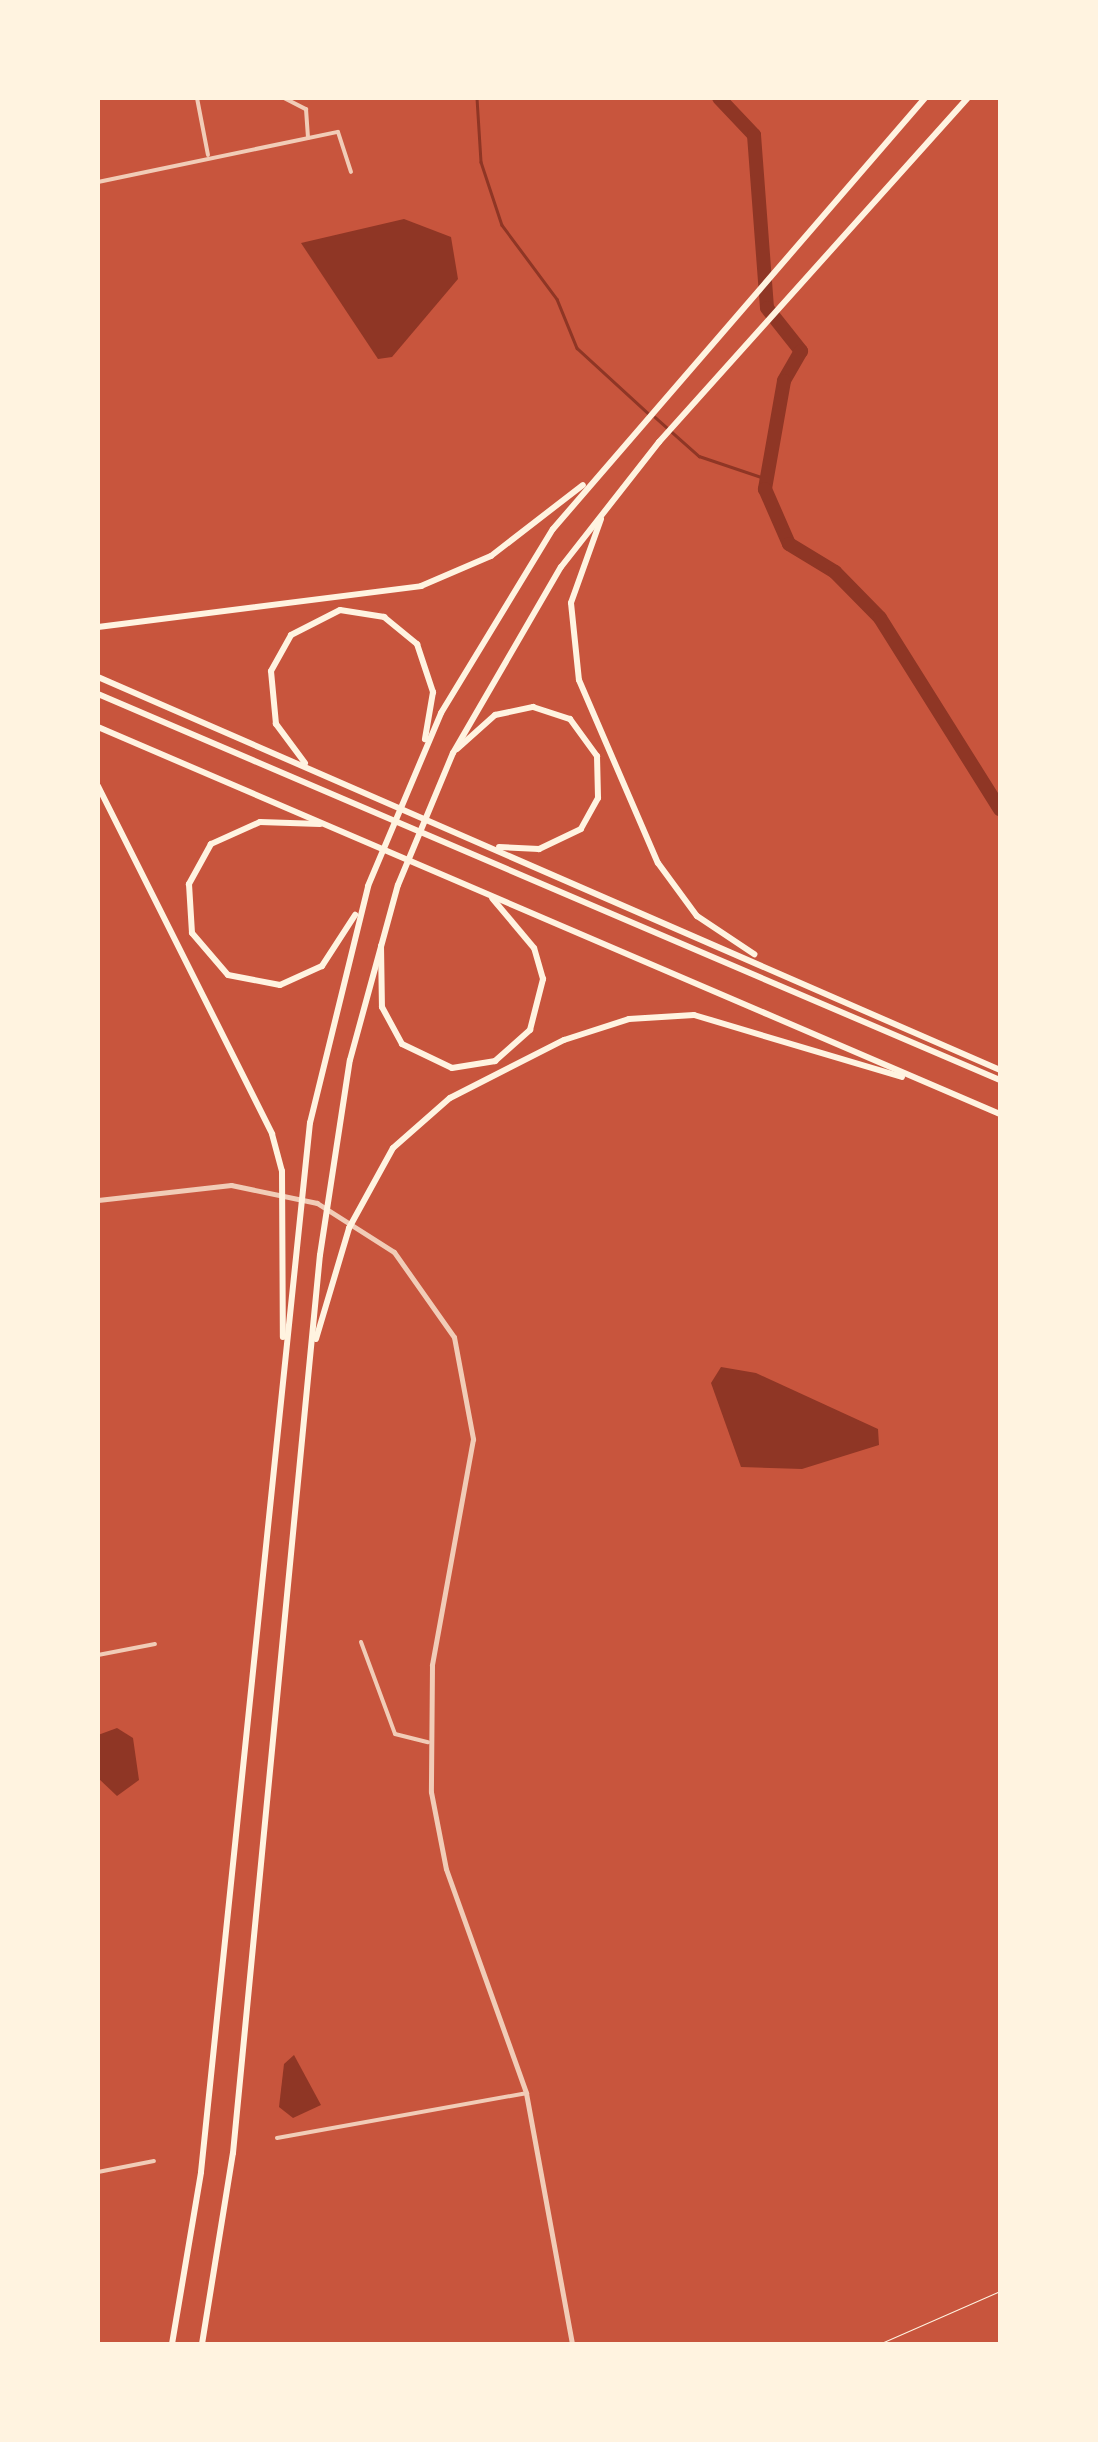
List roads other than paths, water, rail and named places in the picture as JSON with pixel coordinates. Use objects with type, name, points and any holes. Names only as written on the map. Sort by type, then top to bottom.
[{"type":"highway","points":[[325,824],[260,822],[211,844],[187,900],[204,954],[258,985],[308,976],[332,955],[368,886],[422,752],[518,580],[592,478],[925,98]]},
{"type":"highway","points":[[202,2344],[232,2153],[337,1134],[382,935],[453,753],[527,618],[610,502],[660,442],[968,98]]},
{"type":"highway","points":[[98,627],[420,586],[509,545],[592,478]]},
{"type":"highway","points":[[610,502],[571,603],[586,700],[648,844],[682,900],[732,943],[794,976]]},
{"type":"highway","points":[[310,767],[276,724],[271,671],[292,636],[340,610],[396,623],[425,657],[432,692],[422,752]]},
{"type":"highway","points":[[98,678],[794,976],[1000,1070]]},
{"type":"highway","points":[[98,694],[1000,1080]]},
{"type":"highway","points":[[453,753],[489,719],[522,707],[570,719],[598,756],[598,798],[573,836],[525,850],[481,842]]},
{"type":"highway","points":[[98,727],[1000,1114]]},
{"type":"highway","points":[[98,786],[272,1134],[282,1171],[281,1391]]},
{"type":"highway","points":[[172,2344],[199,2189],[316,1081],[368,886]]},
{"type":"highway","points":[[382,935],[380,992],[393,1033],[438,1065],[487,1064],[524,1038],[543,996],[534,948],[491,897]]},
{"type":"highway","points":[[312,1355],[349,1228],[393,1148],[450,1098],[582,1033],[647,1016],[723,1019],[968,1100]]},
{"type":"street","points":[[198,98],[208,155]]},
{"type":"street","points":[[284,98],[306,108],[308,138]]},
{"type":"street","points":[[98,182],[208,155],[344,134],[352,172]]},
{"type":"street","points":[[98,1200],[264,1188],[372,1234],[433,1297],[471,1402],[470,1470],[434,1647],[428,1742],[446,1869],[526,2093],[572,2344]]},
{"type":"street","points":[[361,1642],[395,1734],[428,1742]]},
{"type":"street","points":[[98,1654],[156,1644]]},
{"type":"street","points":[[277,2138],[526,2093]]},
{"type":"street","points":[[98,2172],[154,2161]]},
{"type":"waterway","points":[[477,98],[481,162],[502,225],[557,299],[577,348],[648,413]]},
{"type":"waterway","points":[[719,98],[754,135],[767,308],[801,351],[784,381],[765,489],[789,544],[835,572],[880,618],[1000,809]]},
{"type":"waterway","points":[[655,417],[699,456],[767,479]]}]
